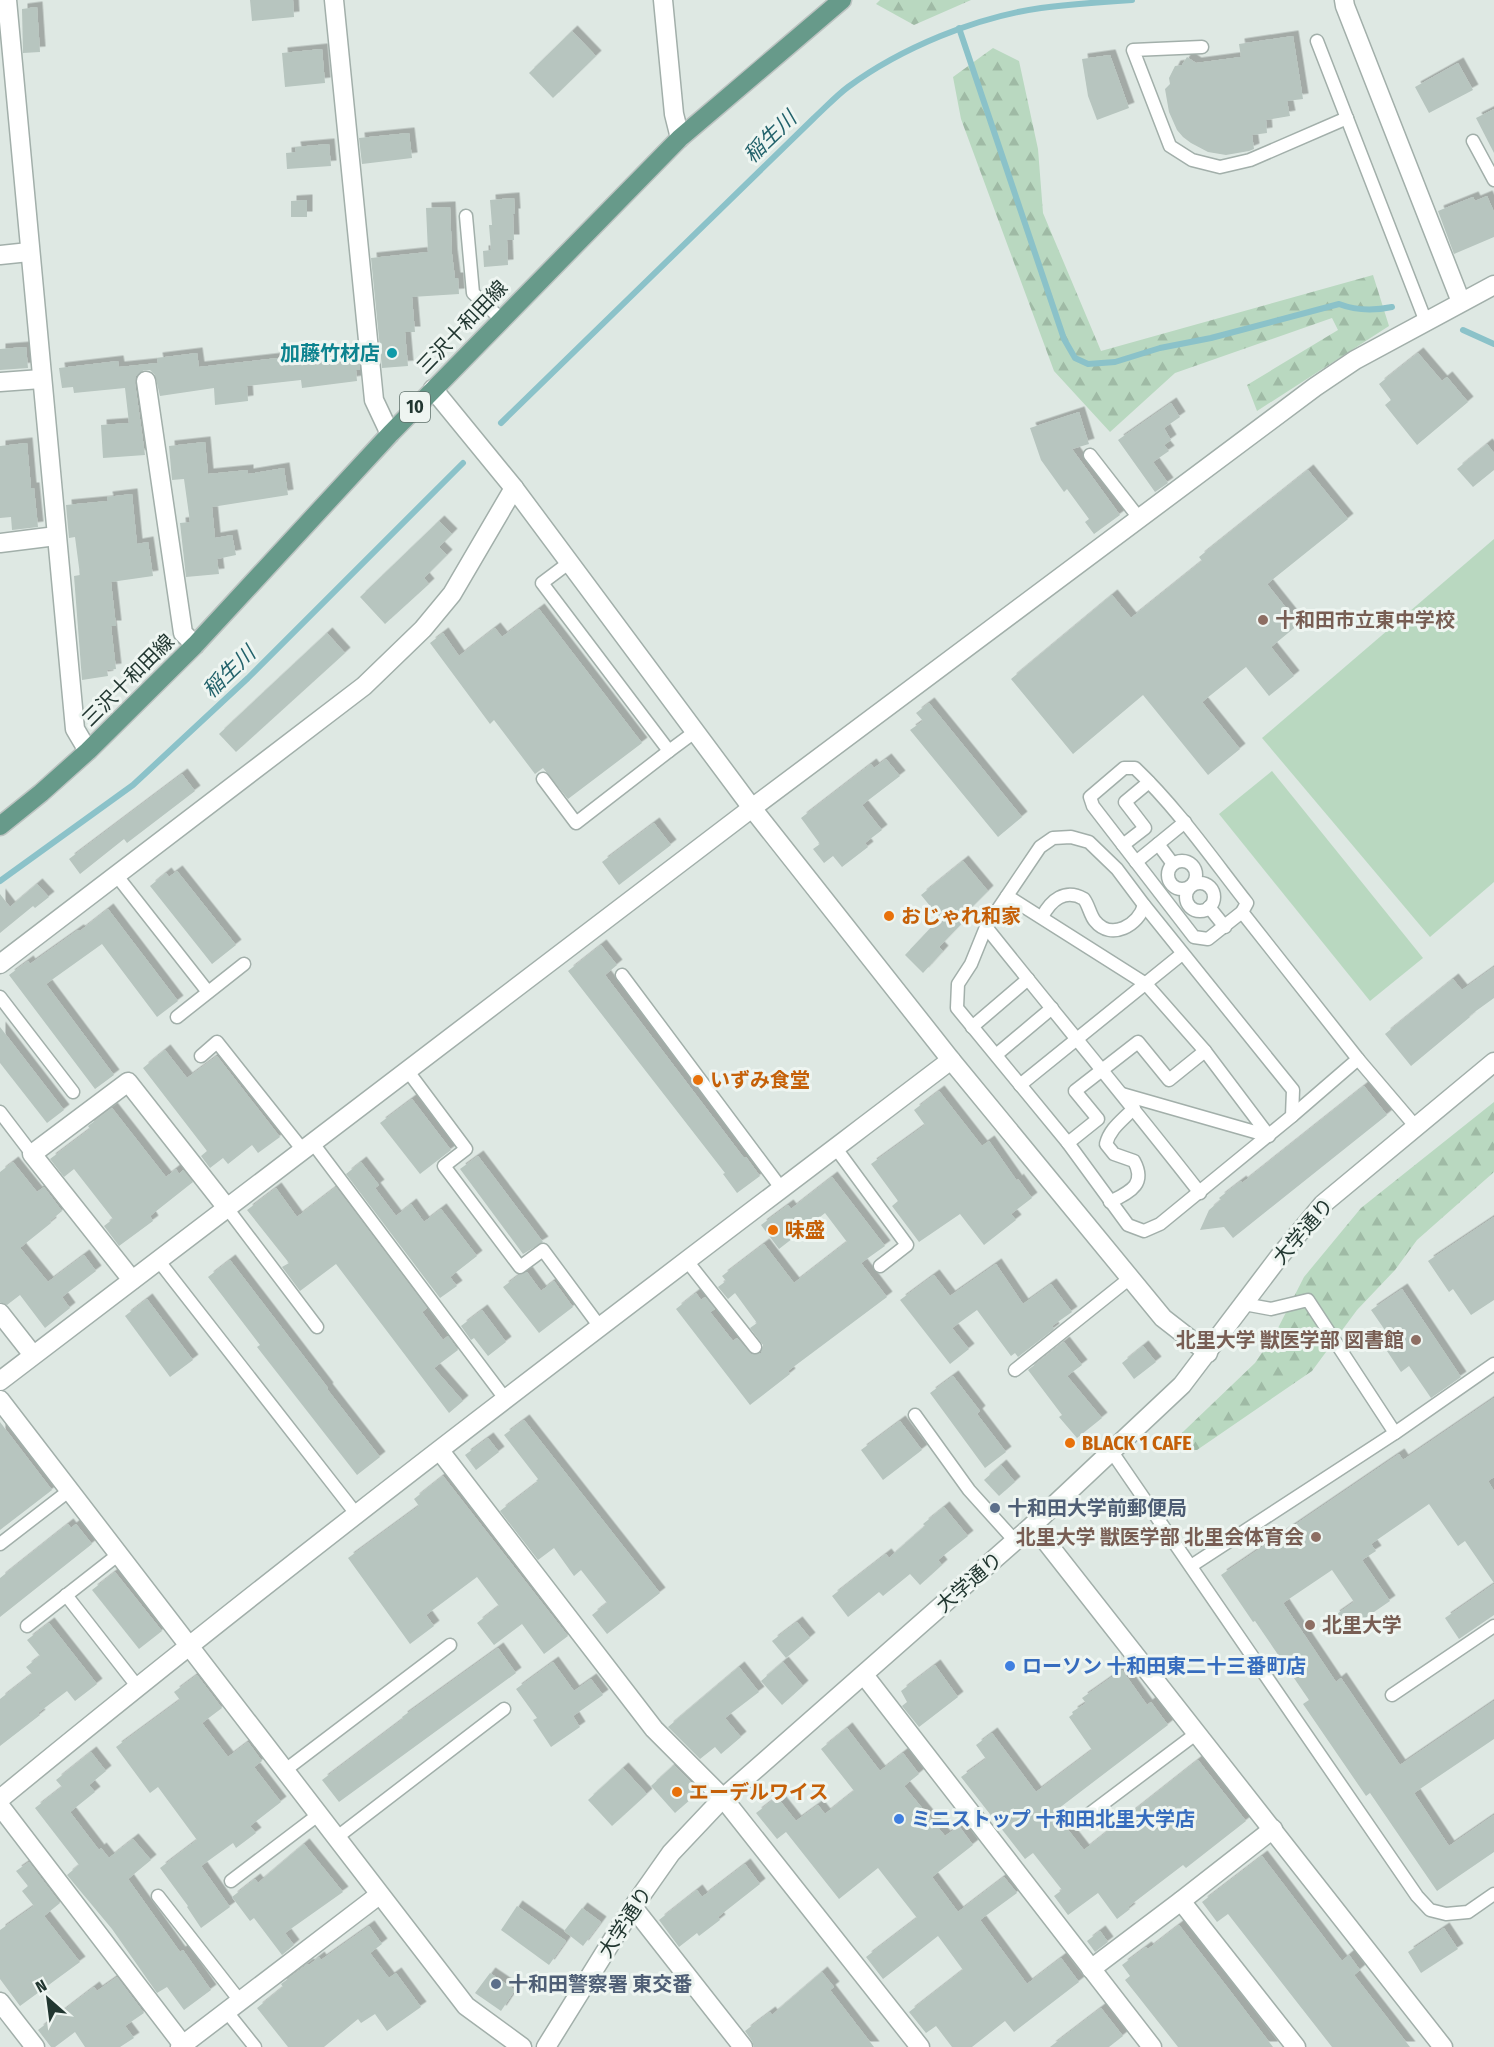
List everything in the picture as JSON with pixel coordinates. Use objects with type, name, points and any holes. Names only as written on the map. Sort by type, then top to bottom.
[{"type":"main road","name":"三沢十和田線","points":[[0,826],[88,751],[195,645],[433,389],[680,138],[842,0]]},
{"type":"street","points":[[7,0],[75,729],[88,751]]},
{"type":"street","points":[[334,0],[374,400],[390,434]]},
{"type":"street","points":[[663,0],[674,114],[680,138]]},
{"type":"street","points":[[1344,0],[1344,6],[1461,302]]},
{"type":"street","points":[[0,255],[29,252]]},
{"type":"street","points":[[0,1381],[752,808],[1315,387],[1355,360],[1494,285]]},
{"type":"street","points":[[0,382],[41,379]]},
{"type":"street","points":[[146,381],[183,633],[195,645]]},
{"type":"street","points":[[433,389],[514,488],[752,808],[951,1060],[1163,1318],[1208,1353]]},
{"type":"street","points":[[0,964],[364,686],[423,629],[452,594],[514,488]]},
{"type":"street","points":[[0,543],[56,536]]},
{"type":"street","points":[[0,1799],[189,1645],[781,1188],[951,1060]]},
{"type":"street","name":"大学通り","points":[[546,2047],[633,1907],[671,1853],[723,1798],[1016,1541],[1112,1452],[1182,1385],[1323,1203],[1494,1062]]},
{"type":"street","points":[[132,1280],[32,1154],[128,1082],[227,1208]]},
{"type":"street","points":[[0,1312],[33,1356]]},
{"type":"street","points":[[0,1400],[466,2006],[522,2047]]},
{"type":"street","points":[[440,1451],[654,1729],[723,1798],[920,2047]]},
{"type":"street","points":[[1033,1525],[1443,2047]]},
{"type":"street","points":[[864,1675],[1152,2047]]},
{"type":"street","points":[[0,1806],[181,2046],[379,1895]]},
{"type":"street","points":[[1091,1969],[1182,1901],[1272,1829]]},
{"type":"street","points":[[1182,1901],[1296,2047]]},
{"type":"street","points":[[633,1907],[743,2047]]},
{"type":"street","points":[[0,2002],[35,2047]]},
{"type":"lane","points":[[1317,41],[1426,322]]},
{"type":"lane","points":[[1202,47],[1133,50],[1170,146],[1192,160],[1220,167],[1250,160],[1347,118]]},
{"type":"lane","points":[[1473,141],[1494,180]]},
{"type":"lane","points":[[466,216],[473,293],[501,319]]},
{"type":"lane","points":[[1090,455],[1138,518]]},
{"type":"lane","points":[[570,562],[542,583],[669,751]]},
{"type":"lane","points":[[543,779],[576,823],[696,731]]},
{"type":"lane","points":[[1124,768],[1135,768],[1149,782],[1185,822],[1247,903],[1242,912],[1208,939],[1194,937],[1093,806],[1090,797],[1124,768]]},
{"type":"lane","points":[[1123,845],[1145,828],[1125,801],[1149,782]]},
{"type":"lane","points":[[1136,862],[1185,822]]},
{"type":"lane","points":[[1292,1116],[1293,1090],[1182,954],[1117,869],[1089,842],[1071,837],[1053,838],[1040,848],[986,927],[970,964],[958,984],[957,1008],[1068,1143],[1128,1225],[1144,1231],[1160,1224],[1269,1136],[1358,1059]]},
{"type":"lane","points":[[1158,844],[1173,864],[1168,872],[1168,880],[1174,887],[1182,890],[1190,886],[1186,894],[1187,903],[1193,909],[1201,911],[1209,907],[1225,927]]},
{"type":"lane","points":[[117,876],[208,992]]},
{"type":"lane","points":[[1042,917],[1049,904],[1058,897],[1070,894],[1084,899],[1095,922],[1111,931],[1131,924],[1142,912],[1144,905]]},
{"type":"lane","points":[[1007,896],[1146,984],[1205,1051],[1269,1136]]},
{"type":"lane","points":[[1242,912],[1358,1059],[1416,1127]]},
{"type":"lane","points":[[986,927],[1076,1040],[1134,1108],[1200,1193]]},
{"type":"lane","points":[[1020,1085],[1182,954]]},
{"type":"lane","points":[[177,1017],[244,964]]},
{"type":"lane","points":[[622,975],[781,1188]]},
{"type":"lane","points":[[972,1027],[996,998],[1028,979]]},
{"type":"lane","points":[[0,997],[73,1092]]},
{"type":"lane","points":[[996,1055],[1020,1028],[1052,1008]]},
{"type":"lane","points":[[201,1056],[217,1042],[307,1146],[506,1400]]},
{"type":"lane","points":[[1068,1143],[1098,1119],[1075,1091],[1138,1042],[1169,1080],[1205,1051]]},
{"type":"lane","points":[[407,1070],[466,1149],[444,1166],[520,1268],[543,1250],[600,1327]]},
{"type":"lane","points":[[1122,1094],[1269,1136]]},
{"type":"lane","points":[[1110,1202],[1130,1191],[1139,1180],[1139,1170],[1134,1161],[1114,1154],[1107,1144],[1108,1136],[1114,1127],[1134,1108]]},
{"type":"lane","points":[[0,1112],[32,1154]]},
{"type":"lane","points":[[835,1147],[907,1245],[880,1266]]},
{"type":"lane","points":[[227,1208],[318,1328]]},
{"type":"lane","points":[[158,1260],[357,1515]]},
{"type":"lane","points":[[687,1261],[755,1347]]},
{"type":"lane","points":[[1015,1370],[1130,1278]]},
{"type":"lane","points":[[1244,1304],[1271,1309],[1308,1300],[1395,1433]]},
{"type":"lane","points":[[1191,1566],[1395,1433],[1494,1364]]},
{"type":"lane","points":[[915,1414],[969,1490],[1016,1541]]},
{"type":"lane","points":[[1112,1452],[1417,1896],[1430,1910],[1446,1914],[1468,1912],[1494,1894]]},
{"type":"lane","points":[[0,1544],[70,1490]]},
{"type":"lane","points":[[27,1626],[119,1554]]},
{"type":"lane","points":[[66,1595],[137,1686]]},
{"type":"lane","points":[[1392,1695],[1494,1626]]},
{"type":"lane","points":[[284,1771],[450,1645]]},
{"type":"lane","points":[[336,1838],[504,1709]]},
{"type":"lane","points":[[1080,1821],[1197,1733]]},
{"type":"lane","points":[[231,1881],[318,1815]]},
{"type":"lane","points":[[158,1896],[233,2006],[255,2047]]},
{"type":"green space","points":[[880,0],[971,0],[914,25],[876,4]]},
{"type":"green space","points":[[993,48],[1019,61],[1038,149],[1043,213],[1101,351],[1373,275],[1389,326],[1257,411],[1247,385],[1338,330],[1332,318],[1175,373],[1110,432],[1054,371],[961,119],[953,77]]},
{"type":"green space","points":[[1494,539],[1494,882],[1430,937],[1262,738]]},
{"type":"green space","points":[[1272,771],[1423,958],[1370,1001],[1219,814]]},
{"type":"green space","points":[[1494,1102],[1494,1172],[1417,1240],[1395,1270],[1357,1310],[1312,1371],[1197,1450],[1163,1451],[1255,1363],[1276,1332],[1304,1277],[1361,1208]]},
{"type":"building","points":[[250,0],[293,0],[294,17],[252,21]]},
{"type":"building","points":[[37,7],[40,52],[23,53],[22,9]]},
{"type":"building","points":[[572,31],[596,56],[553,98],[529,73]]},
{"type":"building","points":[[1293,36],[1303,99],[1287,101],[1290,116],[1266,120],[1267,133],[1252,135],[1254,149],[1249,151],[1226,155],[1208,152],[1183,137],[1177,130],[1169,112],[1165,89],[1170,84],[1169,78],[1175,66],[1182,65],[1187,57],[1196,63],[1241,57],[1239,44]]},
{"type":"building","points":[[322,49],[325,83],[285,87],[282,53]]},
{"type":"building","points":[[1110,55],[1129,108],[1097,120],[1088,96],[1082,59]]},
{"type":"building","points":[[1458,63],[1473,90],[1429,113],[1415,87]]},
{"type":"building","points":[[1494,109],[1494,153],[1476,118]]},
{"type":"building","points":[[409,133],[412,158],[362,164],[359,138]]},
{"type":"building","points":[[329,144],[331,166],[287,169],[286,153],[296,152],[295,147]]},
{"type":"building","points":[[1487,196],[1494,212],[1494,237],[1454,254],[1438,211],[1473,197],[1475,201]]},
{"type":"building","points":[[514,198],[514,240],[507,240],[508,265],[484,267],[483,251],[491,250],[490,200]]},
{"type":"building","points":[[307,200],[307,217],[291,217],[291,201]]},
{"type":"building","points":[[450,207],[452,254],[459,294],[412,297],[415,332],[405,332],[408,366],[382,368],[371,258],[428,252],[426,208]]},
{"type":"building","points":[[26,347],[28,368],[0,370],[0,349]]},
{"type":"building","points":[[358,349],[360,370],[356,370],[357,381],[302,388],[301,380],[247,386],[248,401],[215,405],[214,388],[160,396],[155,375],[150,370],[144,370],[136,376],[135,383],[145,455],[103,458],[101,425],[129,423],[125,388],[74,393],[73,387],[62,388],[59,368],[118,361],[119,367],[158,363],[157,358],[197,353],[199,367]]},
{"type":"building","points":[[1418,353],[1442,381],[1447,377],[1468,402],[1417,445],[1385,405],[1391,400],[1379,384]]},
{"type":"building","points":[[1171,403],[1180,417],[1164,428],[1171,440],[1164,445],[1169,451],[1153,462],[1168,483],[1155,492],[1118,440]]},
{"type":"building","points":[[1079,412],[1089,444],[1072,449],[1120,515],[1094,534],[1085,522],[1089,519],[1067,489],[1064,492],[1041,460],[1030,428]]},
{"type":"building","points":[[205,442],[208,474],[248,470],[248,474],[284,468],[288,495],[212,507],[215,538],[232,535],[236,555],[217,559],[219,574],[186,577],[180,523],[190,522],[184,479],[172,480],[169,446]]},
{"type":"building","points":[[27,443],[31,488],[34,488],[38,527],[12,530],[11,517],[0,518],[0,446]]},
{"type":"building","points":[[1487,444],[1494,453],[1494,470],[1473,487],[1457,469]]},
{"type":"building","points":[[1308,470],[1348,519],[1267,584],[1299,624],[1271,647],[1294,676],[1269,696],[1246,667],[1202,702],[1240,749],[1208,775],[1143,695],[1073,754],[1011,679],[1112,595],[1131,618],[1202,561],[1199,557]]},
{"type":"building","points":[[132,494],[137,544],[148,542],[153,576],[111,582],[116,626],[111,626],[116,669],[107,670],[108,676],[82,680],[74,576],[80,575],[75,537],[69,538],[66,505],[108,501],[107,497]]},
{"type":"building","points":[[439,521],[452,534],[439,547],[447,555],[424,578],[429,584],[385,624],[360,597]]},
{"type":"building","points":[[539,609],[642,743],[568,799],[543,768],[535,774],[494,720],[490,724],[430,643],[443,633],[459,656],[495,628],[502,637]]},
{"type":"building","points":[[327,633],[345,653],[236,752],[219,734]]},
{"type":"building","points":[[929,703],[1022,817],[998,837],[910,730],[923,721],[916,713]]},
{"type":"building","points":[[886,759],[900,776],[862,805],[882,830],[865,843],[868,847],[842,867],[833,856],[824,863],[813,849],[820,844],[801,818],[871,764],[874,768]]},
{"type":"building","points":[[182,774],[195,791],[127,843],[124,839],[80,874],[69,859]]},
{"type":"building","points":[[654,823],[671,845],[619,885],[602,862]]},
{"type":"building","points":[[963,861],[988,891],[962,917],[965,920],[939,947],[943,951],[923,973],[905,955],[940,918],[921,895]]},
{"type":"building","points":[[177,871],[236,945],[212,964],[150,886],[166,873],[169,877]]},
{"type":"building","points":[[37,884],[49,897],[35,908],[33,906],[0,933],[0,894],[10,907]]},
{"type":"building","points":[[108,909],[178,1001],[157,1017],[102,944],[46,984],[114,1075],[95,1089],[9,975],[28,961],[30,964],[78,930],[80,931]]},
{"type":"building","points":[[601,945],[617,965],[605,975],[760,1176],[737,1193],[723,1174],[725,1173],[568,971]]},
{"type":"building","points":[[1494,967],[1494,998],[1469,1016],[1411,1066],[1385,1034],[1453,979],[1462,990]]},
{"type":"building","points":[[0,1027],[64,1110],[47,1123],[0,1063]]},
{"type":"building","points":[[165,1050],[187,1078],[217,1056],[280,1137],[258,1153],[252,1145],[228,1164],[223,1158],[210,1168],[201,1156],[207,1151],[143,1068]]},
{"type":"building","points":[[1364,1086],[1387,1115],[1233,1238],[1224,1227],[1200,1230],[1209,1210],[1221,1200],[1219,1198],[1241,1181],[1242,1183]]},
{"type":"building","points":[[939,1091],[982,1146],[989,1141],[1032,1198],[1011,1214],[1016,1220],[984,1245],[960,1214],[919,1242],[892,1206],[898,1201],[871,1164],[925,1125],[914,1110]]},
{"type":"building","points":[[412,1099],[451,1150],[420,1174],[380,1123]]},
{"type":"building","points":[[112,1108],[166,1177],[176,1169],[179,1174],[183,1170],[193,1182],[150,1216],[153,1221],[119,1246],[104,1226],[113,1219],[74,1169],[64,1177],[50,1159],[90,1129],[88,1126]]},
{"type":"building","points":[[478,1156],[543,1242],[523,1254],[460,1169]]},
{"type":"building","points":[[13,1162],[37,1192],[44,1187],[62,1211],[21,1249],[48,1282],[84,1255],[96,1271],[62,1297],[70,1308],[45,1328],[20,1295],[7,1305],[0,1302],[0,1172]]},
{"type":"building","points":[[361,1162],[379,1185],[375,1188],[396,1216],[411,1204],[424,1222],[441,1209],[477,1256],[450,1277],[457,1286],[440,1298],[346,1174]]},
{"type":"building","points":[[832,1177],[885,1246],[861,1263],[887,1297],[788,1371],[790,1374],[750,1405],[676,1309],[696,1293],[701,1300],[705,1297],[715,1309],[710,1312],[733,1341],[737,1338],[751,1354],[761,1353],[763,1345],[750,1328],[757,1323],[735,1293],[728,1299],[718,1287],[726,1281],[722,1276],[764,1244],[794,1283],[847,1242],[825,1213],[779,1249],[761,1225],[788,1205],[791,1209]]},
{"type":"building","points":[[336,1187],[427,1308],[422,1312],[443,1340],[448,1336],[458,1350],[434,1368],[463,1401],[449,1413],[336,1264],[300,1291],[282,1267],[289,1263],[247,1210],[276,1188],[297,1217]]},
{"type":"building","points":[[1494,1217],[1494,1300],[1471,1315],[1453,1289],[1449,1292],[1428,1261]]},
{"type":"building","points":[[230,1260],[380,1457],[357,1475],[257,1347],[260,1345],[208,1277]]},
{"type":"building","points":[[996,1264],[1023,1304],[1051,1284],[1072,1312],[1052,1326],[1054,1329],[1018,1357],[1015,1353],[1011,1356],[977,1310],[952,1328],[969,1349],[950,1364],[900,1300],[934,1275],[950,1296]]},
{"type":"building","points":[[527,1272],[541,1291],[554,1281],[573,1307],[539,1333],[503,1287]]},
{"type":"building","points":[[1402,1289],[1461,1377],[1431,1398],[1409,1366],[1401,1372],[1381,1342],[1389,1336],[1371,1310]]},
{"type":"building","points":[[147,1299],[193,1360],[170,1377],[125,1316]]},
{"type":"building","points":[[482,1310],[506,1342],[488,1356],[474,1338],[471,1340],[461,1326]]},
{"type":"building","points":[[1064,1342],[1082,1365],[1067,1376],[1102,1418],[1077,1438],[1059,1417],[1062,1415],[1028,1370]]},
{"type":"building","points":[[1143,1346],[1156,1362],[1134,1379],[1122,1363]]},
{"type":"building","points":[[953,1376],[980,1411],[977,1414],[1006,1452],[985,1468],[930,1393]]},
{"type":"building","points":[[1494,1398],[1494,1477],[1488,1481],[1494,1491],[1494,1583],[1465,1541],[1458,1546],[1429,1504],[1371,1544],[1376,1551],[1362,1560],[1390,1601],[1345,1632],[1334,1616],[1354,1602],[1332,1570],[1283,1603],[1336,1682],[1341,1678],[1400,1765],[1494,1701],[1494,1739],[1414,1793],[1449,1846],[1494,1815],[1494,1852],[1437,1891],[1370,1793],[1366,1796],[1303,1704],[1309,1700],[1221,1575],[1399,1454],[1403,1460]]},
{"type":"building","points":[[524,1420],[660,1593],[607,1634],[592,1615],[607,1603],[581,1570],[574,1576],[554,1548],[538,1560],[500,1511],[538,1482],[504,1435]]},
{"type":"building","points":[[900,1421],[922,1450],[883,1480],[861,1450]]},
{"type":"building","points":[[0,1422],[52,1490],[0,1530]]},
{"type":"building","points":[[488,1438],[499,1452],[476,1470],[465,1455]]},
{"type":"building","points":[[1001,1465],[1015,1482],[999,1496],[984,1480]]},
{"type":"building","points":[[443,1476],[568,1636],[544,1654],[522,1624],[494,1645],[477,1623],[499,1606],[477,1577],[426,1615],[434,1626],[410,1644],[348,1558],[419,1506],[414,1499]]},
{"type":"building","points":[[944,1507],[968,1536],[938,1560],[942,1565],[920,1585],[910,1574],[883,1596],[879,1592],[848,1617],[832,1596],[886,1554],[889,1558],[925,1526],[923,1524]]},
{"type":"building","points":[[68,1524],[71,1528],[76,1524],[92,1544],[0,1617],[0,1578]]},
{"type":"building","points":[[115,1572],[162,1631],[139,1649],[92,1590]]},
{"type":"building","points":[[1494,1584],[1494,1615],[1459,1639],[1445,1618]]},
{"type":"building","points":[[797,1622],[810,1638],[786,1658],[772,1641]]},
{"type":"building","points":[[49,1623],[97,1684],[75,1701],[67,1691],[0,1746],[0,1699],[32,1674],[26,1667],[40,1656],[27,1640]]},
{"type":"building","points":[[498,1648],[516,1673],[339,1802],[322,1780],[403,1719],[402,1717]]},
{"type":"building","points":[[553,1662],[574,1691],[591,1679],[603,1695],[573,1716],[580,1727],[551,1747],[533,1720],[537,1718],[516,1689]]},
{"type":"building","points":[[783,1662],[803,1686],[782,1705],[761,1681]]},
{"type":"building","points":[[935,1665],[958,1697],[919,1727],[902,1706],[907,1702],[901,1691]]},
{"type":"building","points":[[739,1667],[759,1692],[725,1718],[741,1737],[721,1754],[715,1747],[700,1759],[668,1727]]},
{"type":"building","points":[[1122,1670],[1147,1705],[1151,1702],[1168,1725],[1054,1812],[1084,1850],[1198,1760],[1246,1821],[1186,1868],[1183,1865],[1128,1907],[1130,1909],[1117,1919],[1098,1893],[1068,1915],[1054,1896],[1062,1890],[1033,1853],[1025,1859],[961,1777],[986,1759],[976,1745],[992,1733],[1036,1792],[1092,1750],[1069,1717],[1073,1714],[1072,1712],[1086,1703],[1082,1698]]},
{"type":"building","points":[[197,1675],[222,1708],[202,1723],[228,1757],[248,1742],[262,1761],[254,1767],[281,1802],[250,1826],[256,1833],[236,1848],[233,1843],[201,1866],[230,1907],[201,1928],[160,1868],[197,1840],[158,1787],[150,1793],[116,1747],[180,1700],[174,1692]]},
{"type":"building","points":[[847,1728],[880,1771],[903,1753],[919,1774],[904,1786],[945,1836],[959,1826],[973,1845],[932,1877],[958,1912],[1004,1877],[1017,1893],[980,1920],[1027,1984],[1061,1958],[1079,1982],[1014,2032],[1005,2021],[972,2047],[952,2047],[936,2026],[926,2033],[909,2012],[963,1970],[938,1936],[883,1979],[866,1957],[917,1918],[878,1868],[839,1899],[786,1832],[777,1839],[756,1813],[777,1797],[796,1821],[818,1805],[825,1814],[854,1791],[821,1749]]},
{"type":"building","points":[[91,1752],[106,1771],[89,1785],[95,1792],[70,1812],[99,1850],[101,1848],[109,1858],[133,1839],[151,1860],[128,1879],[180,1952],[183,1950],[211,1990],[184,2010],[167,1987],[157,1993],[112,1929],[67,1875],[79,1865],[35,1808],[62,1787],[56,1780]]},
{"type":"building","points":[[674,1765],[700,1791],[675,1813],[651,1786]]},
{"type":"building","points":[[623,1768],[647,1794],[612,1826],[588,1800]]},
{"type":"building","points":[[304,1844],[343,1892],[285,1933],[294,1945],[282,1955],[254,1918],[250,1921],[232,1897],[255,1879],[258,1883]]},
{"type":"building","points":[[1262,1856],[1342,1961],[1349,1955],[1360,1970],[1354,1975],[1410,2047],[1332,2047],[1228,1914],[1217,1922],[1202,1902]]},
{"type":"building","points":[[29,1862],[60,1903],[44,1916],[80,1962],[20,2006],[0,1979],[0,1930],[34,1906],[22,1891],[28,1886],[16,1871]]},
{"type":"building","points":[[745,1864],[760,1884],[718,1917],[720,1920],[699,1936],[697,1933],[679,1947],[659,1920],[697,1890],[702,1897]]},
{"type":"building","points":[[517,1906],[566,1941],[549,1965],[501,1930]]},
{"type":"building","points":[[582,1908],[601,1922],[583,1946],[564,1931]]},
{"type":"building","points":[[1179,1925],[1273,2047],[1178,2047],[1125,1980],[1130,1976],[1122,1965],[1146,1947],[1148,1949]]},
{"type":"building","points":[[369,1926],[382,1944],[370,1953],[389,1978],[396,1973],[421,2007],[387,2031],[375,2014],[361,2023],[358,2019],[324,2047],[288,2047],[257,2008],[283,1987],[281,1984],[308,1964],[319,1957],[321,1960]]},
{"type":"building","points":[[1444,1928],[1458,1949],[1421,1973],[1408,1952]]},
{"type":"building","points":[[1100,1931],[1108,1942],[1095,1952],[1087,1941]]},
{"type":"building","points":[[822,1972],[834,1987],[830,1990],[874,2047],[754,2047],[745,2031],[770,2012],[772,2015]]},
{"type":"building","points":[[490,1973],[515,1990],[501,2011],[475,1993]]},
{"type":"building","points":[[117,1977],[144,2013],[125,2026],[134,2038],[120,2047],[85,2047],[75,2032],[55,2047],[51,2047],[38,2030],[94,1987],[97,1991]]},
{"type":"building","points":[[1101,2008],[1123,2036],[1109,2047],[1050,2047]]},
{"type":"waterway","name":"稲生川","points":[[501,423],[848,87],[891,59],[915,47],[991,19],[1041,8],[1132,0]]},
{"type":"waterway","points":[[959,28],[1064,339],[1075,358],[1088,364],[1115,362],[1160,348],[1211,338],[1339,304],[1365,310],[1392,307]]},
{"type":"waterway","points":[[1463,330],[1494,344]]},
{"type":"waterway","name":"稲生川","points":[[0,881],[133,785],[248,678],[463,463]]},
{"type":"place","name":"加藤竹材店","points":[[392,353]]},
{"type":"place","name":"十和田市立東中学校","points":[[1263,620]]},
{"type":"place","name":"おじゃれ和家","points":[[889,916]]},
{"type":"place","name":"いずみ食堂","points":[[698,1080]]},
{"type":"place","name":"味盛","points":[[773,1230]]},
{"type":"place","name":"北里大学 獣医学部 図書館","points":[[1416,1340]]},
{"type":"place","name":"BLACK 1 CAFE","points":[[1070,1443]]},
{"type":"place","name":"十和田大学前郵便局","points":[[995,1508]]},
{"type":"place","name":"北里大学 獣医学部 北里会体育会","points":[[1316,1537]]},
{"type":"place","name":"北里大学","points":[[1310,1625]]},
{"type":"place","name":"ローソン 十和田東二十三番町店","points":[[1010,1666]]},
{"type":"place","name":"エーデルワイス","points":[[677,1792]]},
{"type":"place","name":"ミニストップ 十和田北里大学店","points":[[899,1819]]},
{"type":"place","name":"十和田警察署 東交番","points":[[496,1984]]}]
